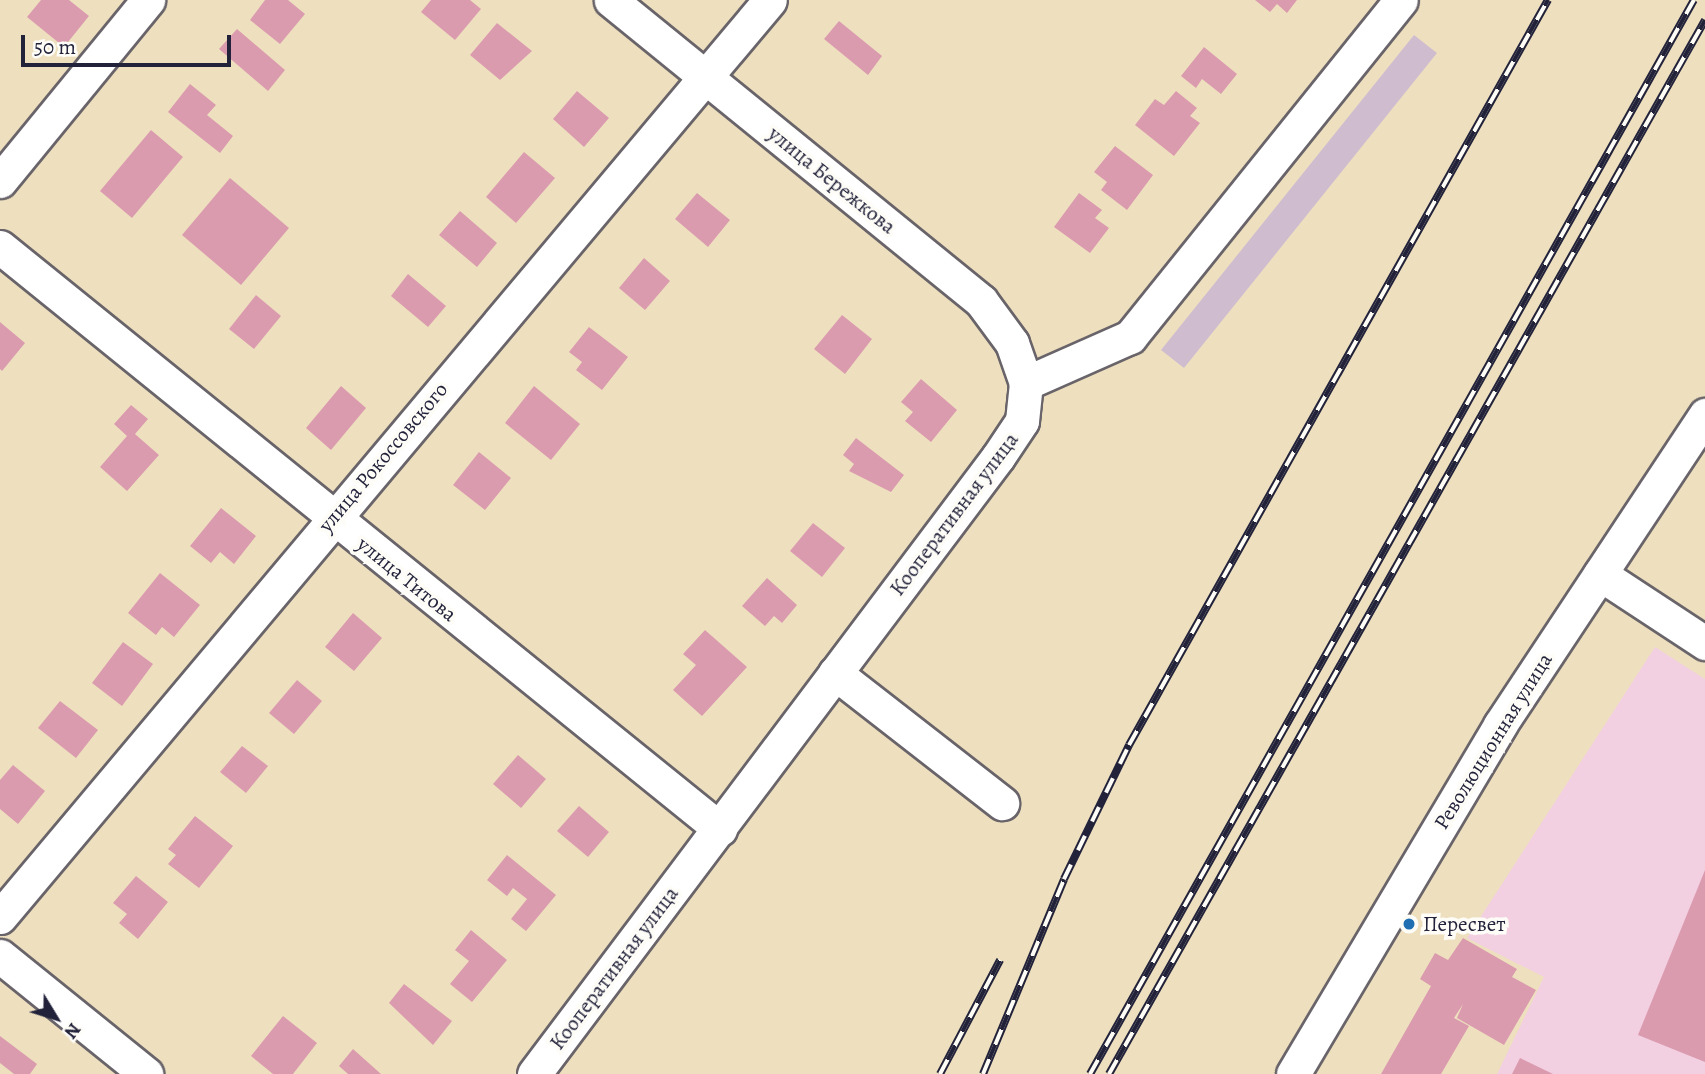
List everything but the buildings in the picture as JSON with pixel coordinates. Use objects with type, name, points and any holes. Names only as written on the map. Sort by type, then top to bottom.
[{"type":"street","points":[[0,181],[148,0]]},
{"type":"street","name":"улица Бережкова","points":[[611,0],[981,302],[1012,343],[1026,383]]},
{"type":"street","name":"улица Рокоссовского","points":[[0,917],[330,518],[770,0]]},
{"type":"street","points":[[1026,383],[1130,337],[1401,0]]},
{"type":"street","name":"улица Титова","points":[[0,247],[330,518],[720,829]]},
{"type":"street","name":"Кооперативная улица","points":[[534,1074],[1023,421],[1026,383]]},
{"type":"street","name":"Революционная улица","points":[[1293,1074],[1500,725],[1705,415]]},
{"type":"street","points":[[1600,574],[1705,642]]},
{"type":"street","points":[[835,673],[1002,803]]},
{"type":"street","points":[[0,956],[146,1074]]},
{"type":"shaded area","points":[[1414,35],[1437,53],[1184,368],[1161,350]]},
{"type":"shaded area","points":[[1655,647],[1705,679],[1705,1074],[1497,1074],[1544,977],[1467,938]]},
{"type":"railway","points":[[983,1074],[1064,879],[1129,745],[1548,0]]},
{"type":"railway","points":[[1090,1074],[1694,0]]},
{"type":"railway","points":[[1109,1074],[1705,20]]},
{"type":"railway","points":[[940,1074],[1000,960]]},
{"type":"place","name":"Пересвет","points":[[1409,924]]}]
